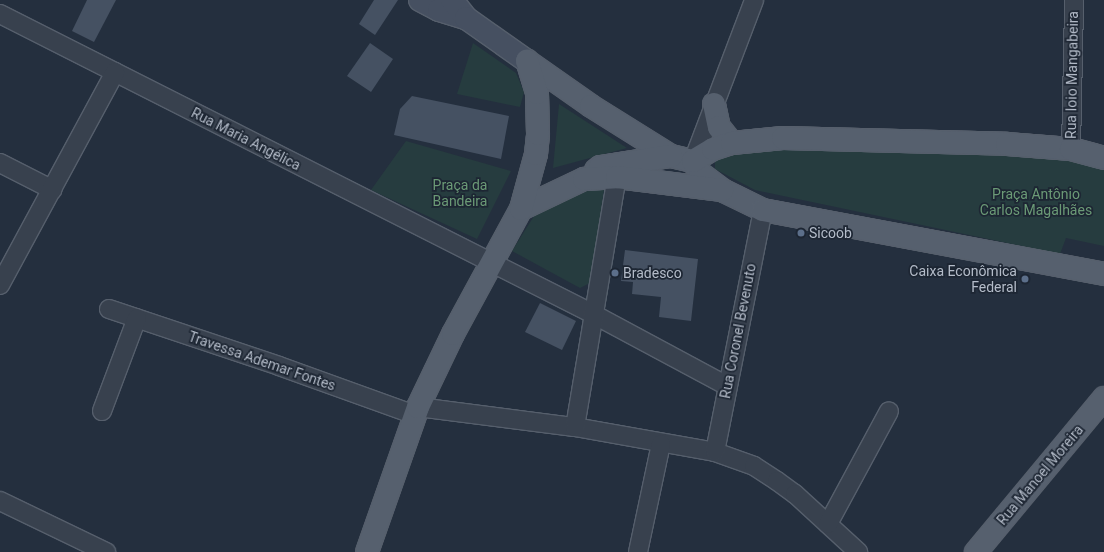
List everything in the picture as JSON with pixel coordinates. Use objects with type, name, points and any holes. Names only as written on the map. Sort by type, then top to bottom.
[{"type":"main road","points":[[527,61],[591,106],[671,156],[693,161],[713,148],[732,142],[783,138],[876,139],[1071,149],[1104,158]]},
{"type":"main road","points":[[367,552],[417,411],[453,334],[521,209],[536,154],[538,134],[537,93],[527,61]]},
{"type":"main road","points":[[714,104],[719,127],[732,142]]},
{"type":"main road","points":[[521,209],[584,179],[600,167],[671,156]]},
{"type":"main road","points":[[693,161],[700,173],[724,191],[763,210],[1104,274]]},
{"type":"main road","points":[[584,179],[617,177],[724,191]]},
{"type":"main road","name":"Rua Manoel Moreira","points":[[976,552],[1104,398]]},
{"type":"street","points":[[420,0],[439,10],[466,18]]},
{"type":"street","points":[[452,0],[466,18],[527,61]]},
{"type":"street","points":[[693,161],[754,0]]},
{"type":"street","name":"Rua Ioio Mangabeira","points":[[1071,149],[1074,0]]},
{"type":"street","name":"Rua Maria Angélica","points":[[0,14],[491,264]]},
{"type":"street","points":[[0,285],[4,267],[53,190],[115,72]]},
{"type":"street","points":[[0,163],[53,190]]},
{"type":"street","points":[[575,427],[617,177]]},
{"type":"street","name":"Rua Coronel Bevenuto","points":[[715,452],[763,210]]},
{"type":"street","points":[[491,264],[593,314],[727,386]]},
{"type":"street","name":"Travessa Ademar Fontes","points":[[109,309],[417,411]]},
{"type":"street","points":[[102,411],[137,318]]},
{"type":"street","points":[[417,411],[575,427],[661,444],[715,452],[754,466],[777,481],[828,524],[858,552]]},
{"type":"street","points":[[828,524],[888,411]]},
{"type":"street","points":[[638,552],[661,444]]},
{"type":"street","points":[[0,500],[106,552]]},
{"type":"green space","points":[[473,43],[516,73],[524,92],[520,107],[457,94]]},
{"type":"green space","points":[[559,104],[627,148],[553,168]]},
{"type":"green space","name":"Praça da Bandeira","points":[[406,141],[511,171],[477,239],[371,190]]},
{"type":"green space","name":"Praça Antônio Carlos Magalhães","points":[[787,145],[1064,157],[1104,167],[1104,246],[1066,238],[1060,254],[755,190],[715,169],[715,158]]},
{"type":"green space","points":[[592,185],[604,190],[590,283],[580,288],[512,251],[534,216]]},
{"type":"building","points":[[87,0],[116,0],[94,42],[72,31]]},
{"type":"building","points":[[374,0],[398,0],[375,35],[359,24]]},
{"type":"building","points":[[370,43],[393,59],[371,92],[347,76]]},
{"type":"building","points":[[412,96],[509,116],[501,159],[394,135],[400,109]]},
{"type":"building","points":[[625,250],[698,259],[691,321],[659,317],[661,297],[632,294],[633,282],[621,281]]},
{"type":"building","points":[[540,303],[576,321],[562,350],[525,332]]},
{"type":"place","name":"Sicoob","points":[[801,233]]},
{"type":"place","name":"Bradesco","points":[[615,273]]},
{"type":"place","name":"Caixa Econômica Federal","points":[[1025,279]]}]
